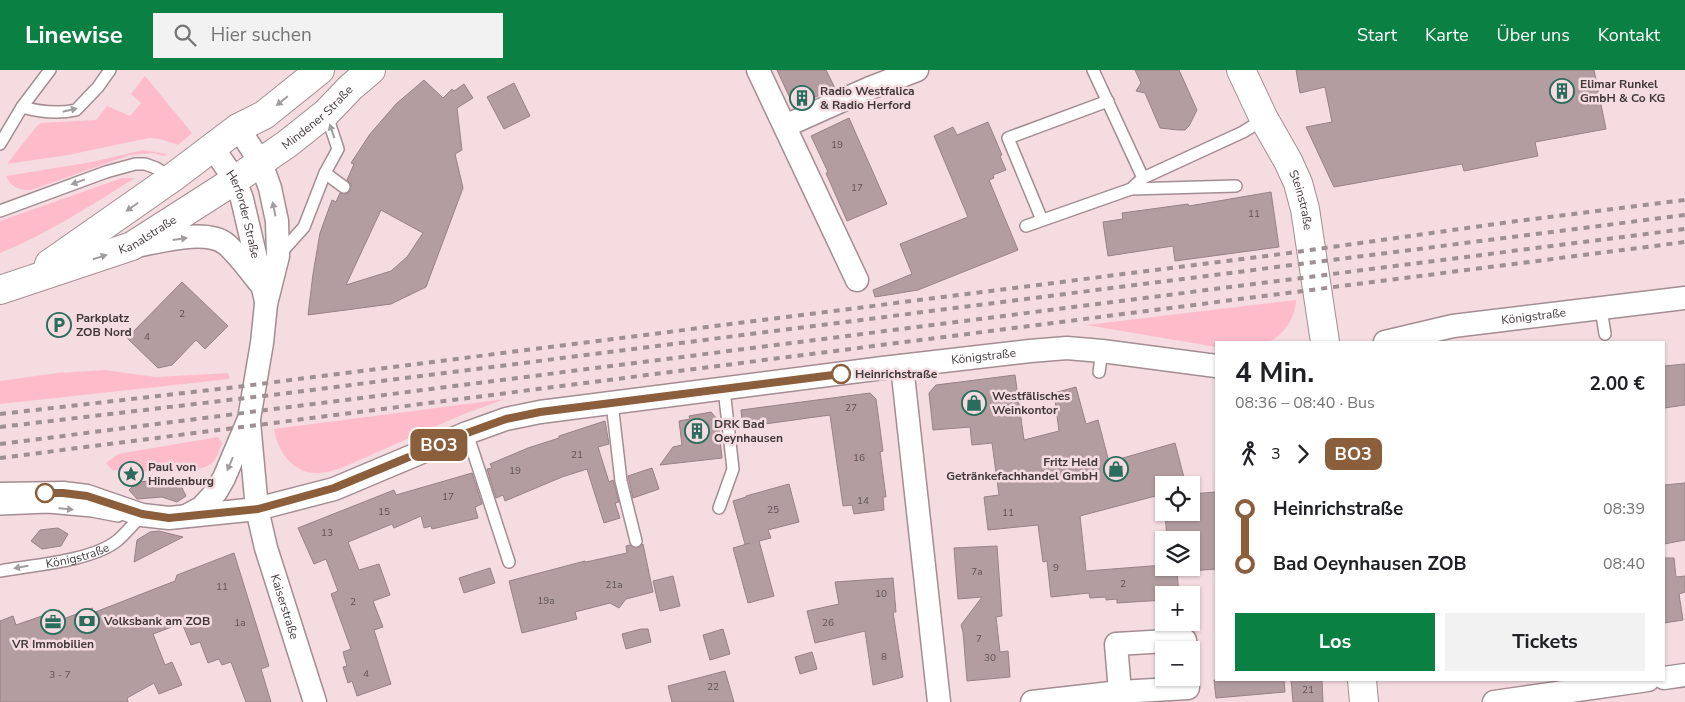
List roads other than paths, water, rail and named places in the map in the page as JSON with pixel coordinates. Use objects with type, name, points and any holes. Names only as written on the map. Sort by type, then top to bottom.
[{"type":"main road","points":[[238,128],[264,115],[320,70]]},
{"type":"main road","name":"Mindener Straße","points":[[261,163],[326,113],[350,87],[371,70]]},
{"type":"main road","name":"Steinstraße","points":[[1241,70],[1264,119],[1298,183],[1305,209],[1325,341]]},
{"type":"main road","name":"Kanalstraße","points":[[10,286],[94,234],[238,128]]},
{"type":"main road","name":"Kanalstraße","points":[[10,286],[132,246],[261,163]]},
{"type":"main road","points":[[1362,681],[1364,702]]},
{"type":"street","points":[[758,70],[857,280]]},
{"type":"street","points":[[785,126],[870,88],[917,70]]},
{"type":"street","name":"Herforder Straße","points":[[238,128],[261,163],[270,188],[277,221],[278,256],[264,295]]},
{"type":"street","name":"Herforder Straße","points":[[183,517],[201,508],[216,492],[224,478],[249,419],[262,343],[264,295],[242,198],[235,180],[213,148]]},
{"type":"street","name":"Herforder Straße","points":[[132,246],[197,236],[212,238],[226,244],[264,295]]},
{"type":"street","name":"Königstraße","points":[[1389,341],[1453,326],[1685,298]]},
{"type":"street","name":"Königstraße","points":[[258,509],[334,488],[467,433],[515,417],[540,412],[902,366],[1067,348],[1100,362],[1215,366]]},
{"type":"street","points":[[902,366],[939,702]]},
{"type":"street","name":"Herforder Straße","points":[[249,419],[258,509]]},
{"type":"street","points":[[0,494],[63,493],[87,496],[142,514],[169,518],[258,509]]},
{"type":"street","name":"Kaiserstraße","points":[[258,509],[268,556],[315,702]]},
{"type":"street","points":[[1168,641],[1185,641]]},
{"type":"street","points":[[1120,692],[1116,644],[1155,642]]},
{"type":"street","points":[[1665,678],[1685,675]]},
{"type":"street","points":[[1494,702],[1641,681]]},
{"type":"street","points":[[1032,702],[1120,692],[1188,688],[1188,686]]},
{"type":"lane","points":[[0,144],[22,107],[50,70]]},
{"type":"lane","points":[[22,107],[34,111],[51,112],[76,110],[98,87],[110,70]]},
{"type":"lane","points":[[1094,70],[1143,178]]},
{"type":"lane","points":[[1042,220],[1008,138],[1108,101]]},
{"type":"lane","points":[[278,256],[304,227],[324,172],[338,149],[326,113]]},
{"type":"lane","points":[[1132,189],[1143,178],[1243,132],[1264,119]]},
{"type":"lane","points":[[0,211],[106,172],[135,164],[145,164],[156,168],[172,178]]},
{"type":"lane","points":[[324,172],[344,187]]},
{"type":"lane","points":[[1026,226],[1132,189],[1236,186]]},
{"type":"lane","points":[[1602,309],[1605,334]]},
{"type":"lane","points":[[719,508],[733,469],[724,389]]},
{"type":"lane","points":[[612,403],[621,481],[636,541]]},
{"type":"lane","points":[[467,433],[509,562]]},
{"type":"lane","points":[[0,509],[48,507],[92,511],[118,516],[142,514]]},
{"type":"lane","name":"Königstraße","points":[[0,571],[85,556],[118,540],[142,514]]},
{"type":"railway","points":[[0,414],[228,388],[1289,253],[1685,200]]},
{"type":"railway","points":[[0,427],[280,394],[1685,215]]},
{"type":"railway","points":[[0,444],[1685,229]]},
{"type":"railway","points":[[0,458],[1685,242]]},
{"type":"place","name":"Elimar Runkel GmbH & Co KG","points":[[1562,91]]},
{"type":"place","name":"Radio Westfalica & Radio Herford","points":[[802,98]]},
{"type":"place","name":"Parkplatz ZOB Nord","points":[[59,325]]},
{"type":"place","name":"Heinrichstraße","points":[[841,374]]},
{"type":"place","name":"Westfälisches Weinkontor","points":[[974,403]]},
{"type":"place","name":"DRK Bad Oeynhausen","points":[[697,431]]},
{"type":"place","name":"Fritz Held Getränkefachhandel GmbH","points":[[1116,469]]},
{"type":"place","name":"Paul von Hindenburg","points":[[131,474]]},
{"type":"place","name":"Volksbank am ZOB","points":[[87,621]]},
{"type":"place","name":"VR Immobilien","points":[[53,622]]}]
